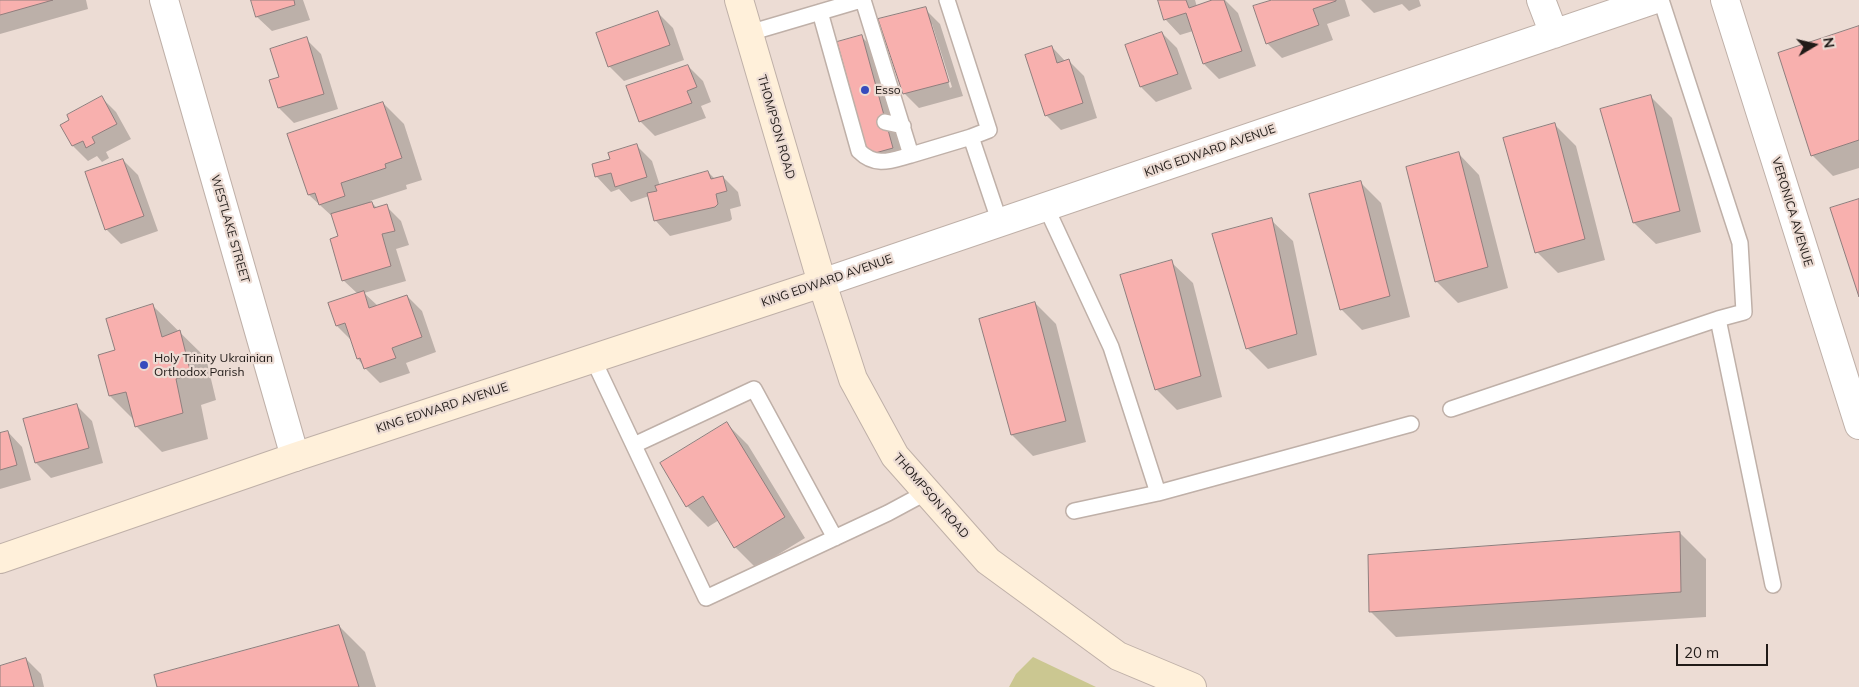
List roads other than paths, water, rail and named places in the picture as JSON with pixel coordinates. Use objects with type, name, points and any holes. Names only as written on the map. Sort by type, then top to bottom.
[{"type":"street","name":"WESTLAKE STREET","points":[[164,0],[295,457]]},
{"type":"street","name":"THOMPSON ROAD","points":[[739,0],[822,283],[853,379],[895,456],[988,561],[1118,656],[1192,687]]},
{"type":"street","points":[[1541,0],[1554,34]]},
{"type":"street","name":"KING EDWARD AVENUE","points":[[0,559],[295,457],[822,283],[1653,0]]},
{"type":"street","name":"VERONICA AVENUE","points":[[1725,0],[1859,425]]},
{"type":"lane","points":[[749,34],[862,0],[881,80],[903,126],[911,154]]},
{"type":"lane","points":[[820,12],[840,70],[852,113],[859,151],[863,155],[881,162],[971,137],[989,130],[947,0]]},
{"type":"lane","points":[[1451,409],[1718,319],[1744,312],[1740,243],[1661,0]]},
{"type":"lane","points":[[885,122],[903,126]]},
{"type":"lane","points":[[971,137],[1000,223]]},
{"type":"lane","points":[[1046,207],[1111,347],[1158,493]]},
{"type":"lane","points":[[1718,319],[1773,585]]},
{"type":"lane","points":[[593,359],[706,598],[888,513],[927,492]]},
{"type":"lane","points":[[634,445],[754,389],[835,538]]},
{"type":"lane","points":[[1074,511],[1158,493],[1410,424]]},
{"type":"place","name":"Esso","points":[[865,90]]},
{"type":"place","name":"Holy Trinity Ukrainian Orthodox Parish","points":[[144,365]]}]
